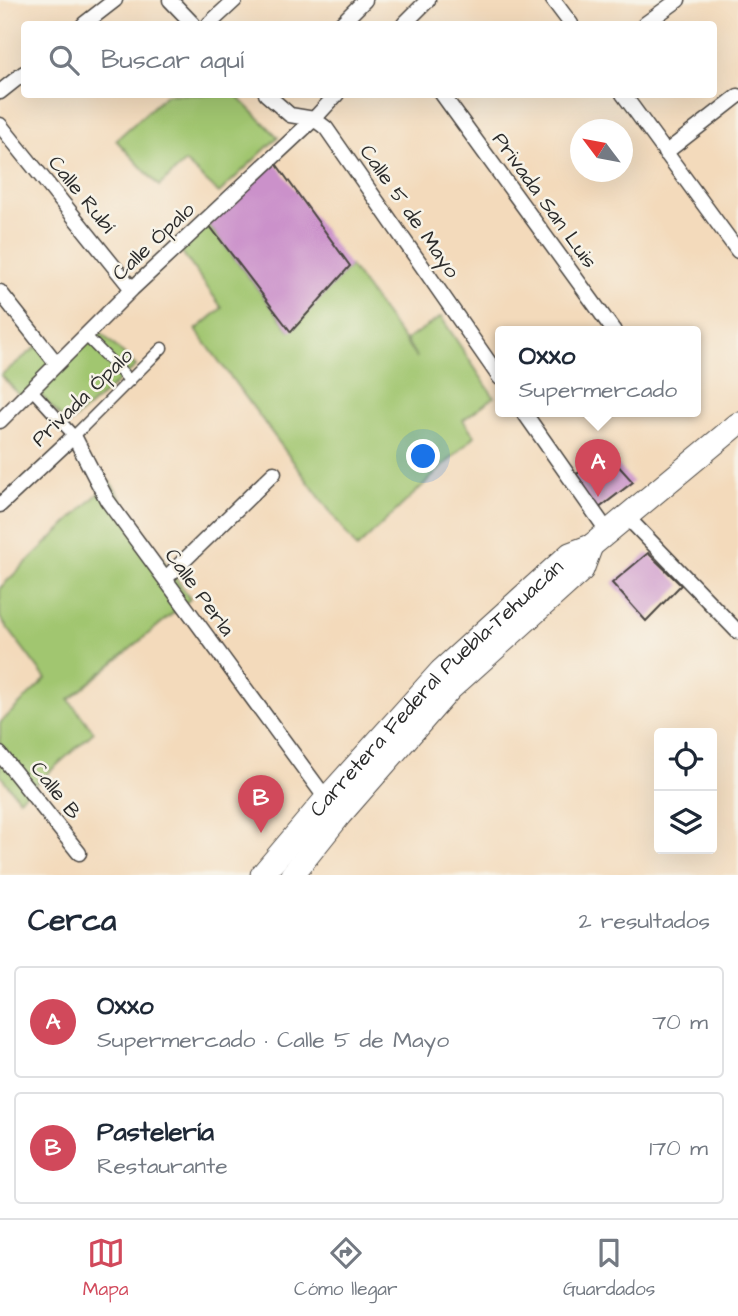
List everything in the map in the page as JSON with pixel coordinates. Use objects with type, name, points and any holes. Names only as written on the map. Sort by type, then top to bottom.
[{"type":"main road","name":"Carretera Federal Puebla-Tehuacán","points":[[262,875],[450,689],[582,570],[600,539],[738,424]]},
{"type":"main road","name":"Carretera Federal Puebla-Tehuacán","points":[[292,875],[333,807]]},
{"type":"street","points":[[88,21],[115,0]]},
{"type":"street","points":[[170,0],[190,21]]},
{"type":"street","points":[[212,21],[234,0]]},
{"type":"street","points":[[344,21],[365,0]]},
{"type":"street","points":[[407,21],[428,0]]},
{"type":"street","points":[[553,0],[569,21]]},
{"type":"street","points":[[649,21],[678,0]]},
{"type":"street","points":[[0,92],[21,75]]},
{"type":"street","points":[[665,153],[738,96]]},
{"type":"street","name":"Calle 5 de Mayo","points":[[272,98],[290,115],[314,119],[326,128],[495,370]]},
{"type":"street","name":"Calle Ópalo","points":[[0,421],[132,289],[334,98]]},
{"type":"street","name":"Privada San Luis","points":[[445,98],[610,326]]},
{"type":"street","points":[[625,98],[736,242]]},
{"type":"street","name":"Calle Rubí","points":[[0,125],[132,289]]},
{"type":"street","points":[[0,292],[57,365]]},
{"type":"street","points":[[86,336],[130,381]]},
{"type":"street","name":"Privada Ópalo","points":[[0,505],[162,348]]},
{"type":"street","name":"Calle Perla","points":[[32,390],[74,436],[107,500],[333,807]]},
{"type":"street","points":[[527,417],[600,539]]},
{"type":"street","points":[[165,579],[274,473]]},
{"type":"street","points":[[628,517],[738,632]]},
{"type":"street","name":"Calle B","points":[[0,754],[79,853]]},
{"type":"green space","points":[[163,98],[239,98],[278,137],[219,193],[185,162],[159,186],[116,140]]},
{"type":"green space","points":[[206,221],[290,331],[350,266],[417,358],[406,340],[441,317],[494,397],[463,420],[475,436],[357,548],[196,330],[222,308],[179,248]]},
{"type":"green space","points":[[97,329],[136,366],[68,425],[35,389]]},
{"type":"green space","points":[[39,345],[55,364],[21,397],[1,375]]},
{"type":"green space","points":[[110,482],[190,599],[69,700],[94,732],[19,799],[0,775],[0,723],[46,679],[0,618],[0,588]]},
{"type":"building","points":[[272,158],[350,266],[291,332],[206,221]]},
{"type":"building","points":[[605,451],[633,482],[594,512],[571,479]]},
{"type":"building","points":[[648,553],[681,585],[646,621],[612,583]]},
{"type":"place","name":"Oxxo","points":[[598,497]]},
{"type":"place","name":"Pastelería","points":[[261,833]]}]
